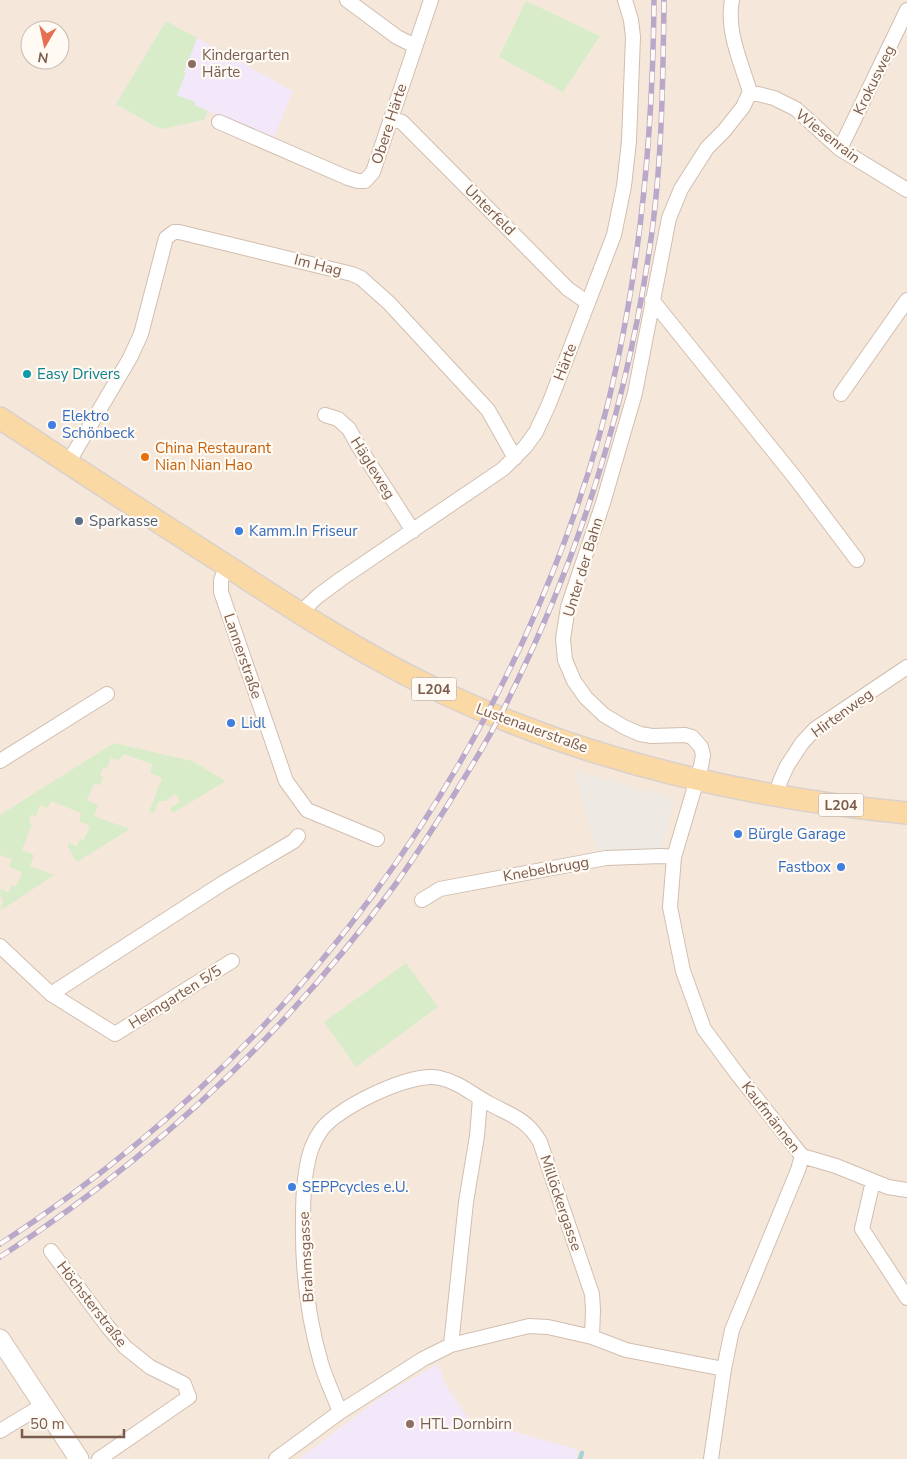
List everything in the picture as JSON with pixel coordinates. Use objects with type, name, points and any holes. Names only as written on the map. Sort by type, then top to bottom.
[{"type":"main road","name":"Lustenauerstraße","points":[[0,418],[300,613],[399,671],[480,709],[551,737],[635,765],[697,781],[775,796],[907,812]]},
{"type":"main road","points":[[0,1339],[79,1459]]},
{"type":"street","points":[[347,0],[397,37],[416,46]]},
{"type":"street","name":"Obere Härte","points":[[219,122],[348,178],[365,181],[373,172],[431,0]]},
{"type":"street","name":"Härte","points":[[300,613],[323,592],[504,469],[536,432],[614,235],[621,203],[628,150],[633,37],[631,20],[625,0]]},
{"type":"street","points":[[732,0],[729,14],[732,30],[750,92]]},
{"type":"street","name":"Krokusweg","points":[[840,149],[907,10]]},
{"type":"street","name":"Wiesenrain","points":[[750,92],[774,98],[796,109],[840,149],[907,190]]},
{"type":"street","name":"Unter der Bahn","points":[[697,781],[703,755],[701,747],[696,740],[685,735],[652,736],[640,734],[604,715],[586,698],[574,681],[565,660],[563,639],[568,607],[603,503],[634,393],[672,209],[681,189],[708,148],[743,107],[750,92]]},
{"type":"street","name":"Unterfeld","points":[[391,118],[402,122],[568,289],[588,303]]},
{"type":"street","name":"Im Hag","points":[[68,463],[130,358],[141,334],[166,238],[174,232],[187,233],[352,274],[361,278],[389,303],[488,410],[515,458]]},
{"type":"street","points":[[652,300],[796,479],[857,560]]},
{"type":"street","points":[[841,394],[907,300]]},
{"type":"street","name":"Hägleweg","points":[[325,415],[338,419],[350,429],[359,447],[413,531]]},
{"type":"street","name":"Lannerstraße","points":[[227,566],[221,580],[221,592],[286,781],[307,810],[378,839]]},
{"type":"street","name":"Hirtenweg","points":[[775,796],[780,778],[787,766],[802,743],[815,729],[907,667]]},
{"type":"street","points":[[0,761],[107,694]]},
{"type":"street","name":"Kaufmännen","points":[[697,781],[674,857],[670,907],[683,972],[704,1028],[738,1075],[802,1156],[798,1170],[732,1330],[724,1369],[711,1459]]},
{"type":"street","points":[[51,994],[223,883],[294,841],[298,836]]},
{"type":"street","name":"Knebelbrugg","points":[[422,900],[440,889],[606,858],[674,857]]},
{"type":"street","name":"Heimgarten 5/5","points":[[0,946],[51,994],[114,1034],[232,962]]},
{"type":"street","name":"Millöckergasse","points":[[322,1130],[341,1114],[386,1088],[415,1080],[439,1077],[460,1085],[480,1099],[524,1121],[534,1130],[540,1142],[592,1294],[592,1337]]},
{"type":"street","points":[[451,1345],[466,1202],[477,1136],[480,1099]]},
{"type":"street","name":"Brahmsgasse","points":[[322,1130],[310,1153],[304,1186],[303,1252],[307,1298],[322,1363],[340,1412]]},
{"type":"street","points":[[802,1156],[836,1166],[888,1187],[907,1190]]},
{"type":"street","points":[[874,1181],[862,1229],[907,1298]]},
{"type":"street","name":"Höchsterstraße","points":[[51,1251],[125,1347],[150,1367],[184,1384],[189,1397],[99,1459]]},
{"type":"street","points":[[276,1459],[340,1412],[423,1359],[451,1345],[529,1326],[548,1326],[592,1337],[626,1350],[724,1369]]},
{"type":"street","points":[[0,1431],[43,1405]]},
{"type":"shaded area","points":[[0,0],[907,0],[907,1459],[0,1459]]},
{"type":"shaded area","name":"Kindergarten Härte","points":[[166,21],[293,91],[273,139],[209,111],[204,120],[163,129],[156,127],[116,104]]},
{"type":"shaded area","points":[[574,770],[675,799],[662,848],[597,853]]},
{"type":"shaded area","name":"HTL Dornbirn","points":[[438,1364],[446,1385],[468,1418],[578,1450],[576,1459],[299,1459],[384,1395]]},
{"type":"green space","points":[[526,1],[600,36],[563,92],[499,57]]},
{"type":"green space","points":[[166,21],[197,38],[177,95],[195,102],[194,105],[208,111],[204,120],[163,129],[156,127],[116,104]]},
{"type":"green space","points":[[114,743],[192,761],[226,781],[173,813],[170,808],[180,802],[176,794],[165,801],[159,801],[154,813],[149,812],[162,778],[150,773],[152,764],[123,754],[119,760],[111,758],[107,768],[103,767],[100,776],[103,777],[100,785],[94,784],[87,800],[98,805],[94,816],[130,829],[77,862],[68,847],[69,843],[77,846],[80,839],[84,840],[90,826],[79,821],[81,813],[51,801],[48,808],[40,805],[36,816],[31,815],[29,823],[32,824],[22,850],[34,855],[30,866],[54,875],[0,911],[3,901],[0,895],[1,889],[8,892],[11,885],[16,887],[22,872],[9,867],[12,859],[0,855],[0,815]]},
{"type":"green space","points":[[406,963],[438,1007],[356,1067],[324,1022]]},
{"type":"waterway","points":[[580,1459],[582,1453]]},
{"type":"railway","points":[[0,1244],[84,1185],[163,1121],[237,1052],[306,979],[368,901],[426,818],[478,731],[524,639],[553,571],[579,502],[610,395],[627,315],[645,181],[649,136],[654,0]]},
{"type":"railway","points":[[0,1257],[56,1219],[164,1135],[263,1041],[309,991],[395,885],[445,809],[498,721],[536,641],[580,531],[614,419],[628,362],[640,304],[654,216],[662,93],[664,0]]},
{"type":"place","name":"Kindergarten Härte","points":[[192,64]]},
{"type":"place","name":"Easy Drivers","points":[[27,374]]},
{"type":"place","name":"Elektro Schönbeck","points":[[52,425]]},
{"type":"place","name":"China Restaurant Nian Nian Hao","points":[[145,457]]},
{"type":"place","name":"Sparkasse","points":[[79,521]]},
{"type":"place","name":"Kamm.In Friseur","points":[[239,531]]},
{"type":"place","name":"Lidl","points":[[231,723]]},
{"type":"place","name":"Bürgle Garage","points":[[738,834]]},
{"type":"place","name":"Fastbox","points":[[841,867]]},
{"type":"place","name":"SEPPcycles e.U.","points":[[292,1187]]},
{"type":"place","name":"HTL Dornbirn","points":[[410,1424]]}]
